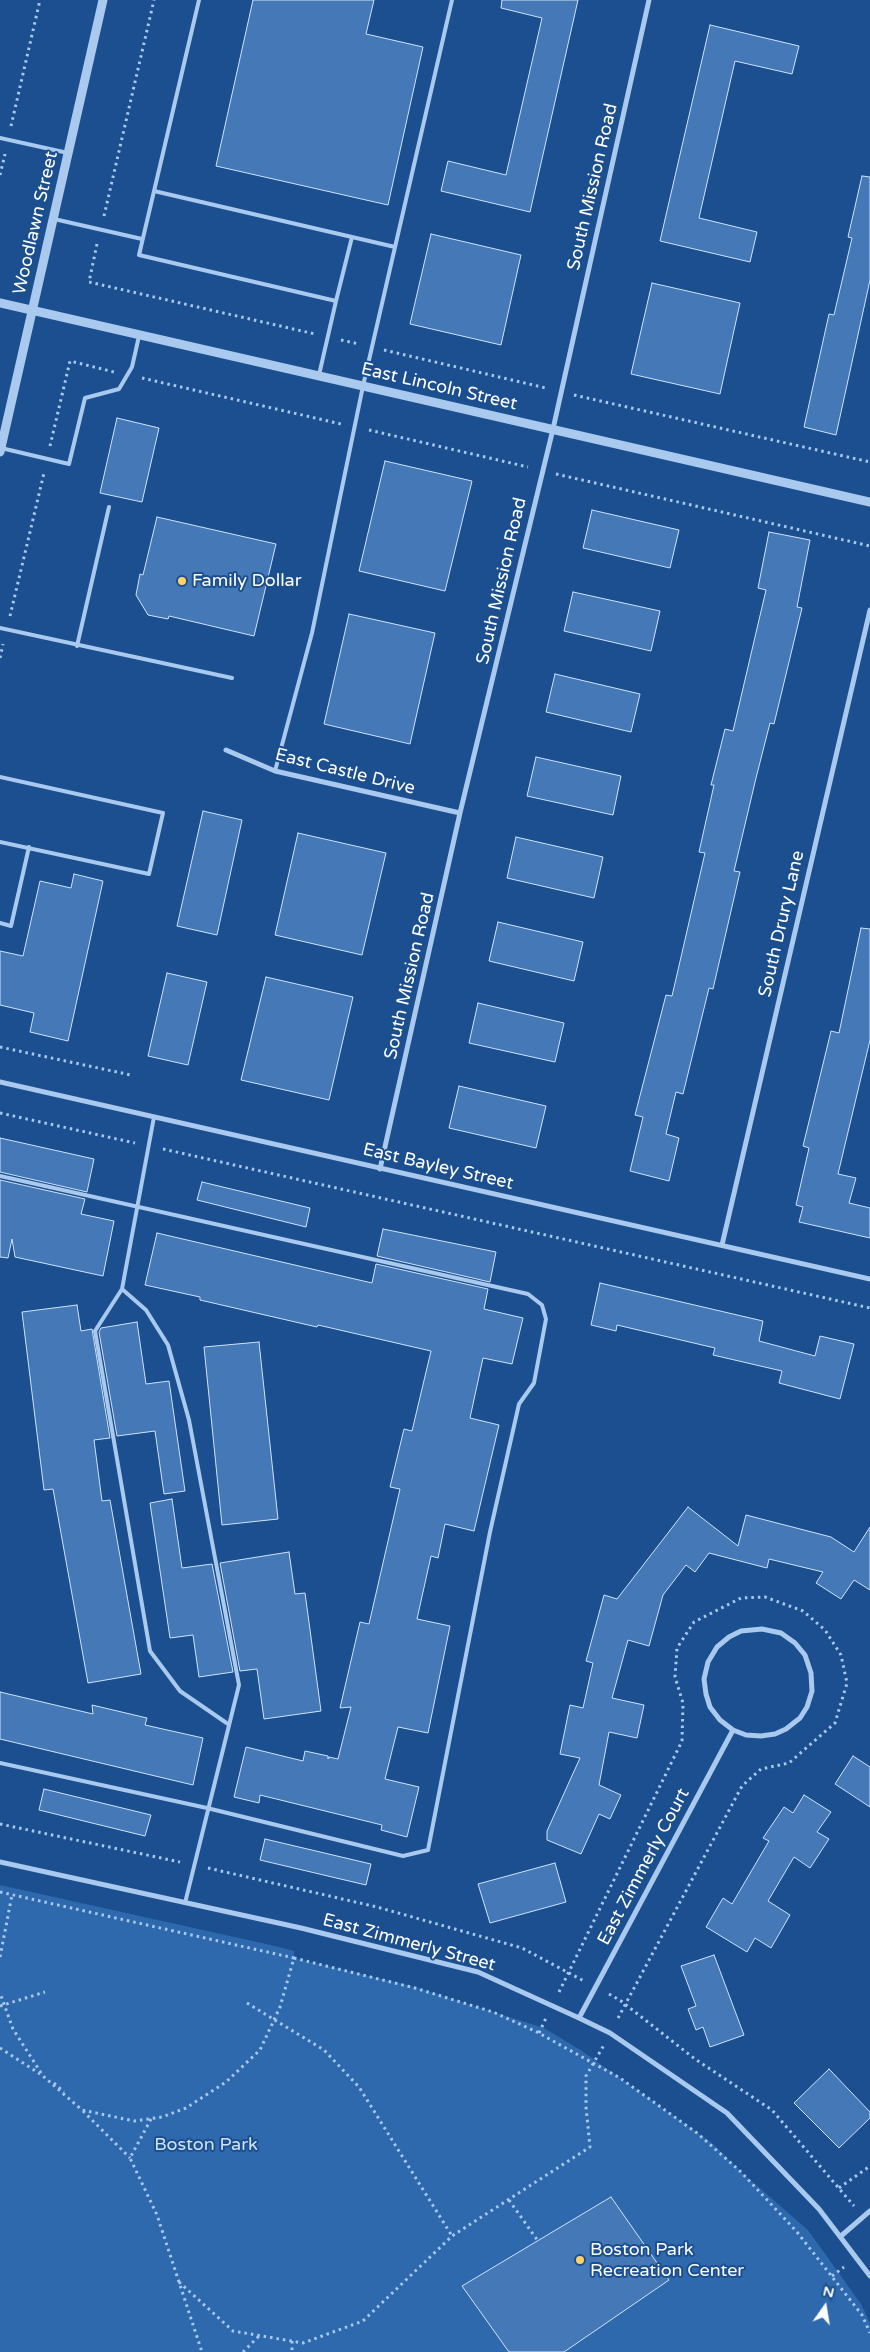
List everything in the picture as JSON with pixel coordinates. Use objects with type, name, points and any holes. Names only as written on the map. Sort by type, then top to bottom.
[{"type":"street","name":"Woodlawn Street","points":[[1,446],[103,0]]},
{"type":"street","name":"South Mission Road","points":[[380,1169],[460,813],[561,392],[649,0]]},
{"type":"street","name":"East Lincoln Street","points":[[0,303],[870,502]]},
{"type":"street","name":"South Drury Lane","points":[[722,1245],[870,610]]},
{"type":"street","name":"East Castle Drive","points":[[226,750],[275,770],[460,813]]},
{"type":"street","name":"East Bayley Street","points":[[0,1082],[870,1279]]},
{"type":"street","points":[[762,1628],[781,1633],[795,1643],[805,1655],[812,1673],[812,1691],[807,1707],[800,1718],[786,1729],[775,1734],[761,1736],[746,1735],[732,1730],[720,1720],[710,1707],[704,1679],[708,1662],[717,1647],[729,1637],[741,1631],[762,1628]]},
{"type":"street","name":"East Zimmerly Court","points":[[580,2018],[732,1730]]},
{"type":"street","name":"East Zimmerly Street","points":[[0,1862],[301,1928],[478,1972],[580,2018],[610,2033],[727,2113],[819,2209],[870,2276]]},
{"type":"street","points":[[841,2236],[870,2211]]},
{"type":"lane","points":[[199,0],[139,255],[336,301]]},
{"type":"lane","points":[[275,770],[312,633],[363,386],[452,0]]},
{"type":"lane","points":[[0,138],[68,153]]},
{"type":"lane","points":[[154,191],[395,247]]},
{"type":"lane","points":[[54,219],[142,239]]},
{"type":"lane","points":[[319,376],[352,237]]},
{"type":"lane","points":[[1,446],[69,464],[86,398],[119,390],[132,367],[139,335]]},
{"type":"lane","points":[[77,646],[108,508]]},
{"type":"lane","points":[[0,628],[232,678]]},
{"type":"lane","points":[[0,777],[163,813],[149,874],[0,842]]},
{"type":"lane","points":[[0,924],[10,926],[29,847]]},
{"type":"lane","points":[[154,1117],[122,1289],[95,1331],[150,1651],[180,1691],[228,1724]]},
{"type":"lane","points":[[0,1176],[528,1294],[542,1305],[546,1319],[534,1383],[519,1404],[492,1522],[428,1850],[402,1856],[207,1808],[0,1763]]},
{"type":"lane","points":[[122,1289],[146,1310],[168,1345],[189,1420],[239,1685],[185,1903]]},
{"type":"path","points":[[0,175],[40,0]]},
{"type":"path","points":[[154,0],[89,282],[870,462]]},
{"type":"path","points":[[0,658],[70,362],[870,546]]},
{"type":"path","points":[[0,1047],[131,1075]]},
{"type":"path","points":[[0,1113],[870,1308]]},
{"type":"path","points":[[0,1892],[294,1958],[415,1988],[493,2012],[535,2031],[620,2078],[697,2133],[741,2172],[797,2232],[862,2315],[870,2333]]},
{"type":"path","points":[[0,1957],[12,1895]]},
{"type":"path","points":[[82,2110],[134,2121],[162,2117],[186,2108],[226,2082],[260,2050],[274,2019],[294,1958]]},
{"type":"path","points":[[2,2006],[45,1992]]},
{"type":"path","points":[[0,1993],[2,2006],[13,2030],[43,2076]]},
{"type":"path","points":[[247,2003],[324,2050],[359,2087],[452,2236]]},
{"type":"path","points":[[179,2282],[233,2331],[303,2343],[363,2321],[452,2236],[590,2147],[586,2107],[586,2076],[610,2033]]},
{"type":"path","points":[[0,2048],[59,2087],[130,2158],[157,2215],[202,2352]]},
{"type":"path","points":[[130,2158],[152,2118]]},
{"type":"path","points":[[839,2188],[870,2166]]},
{"type":"path","points":[[509,2200],[538,2240]]},
{"type":"path","points":[[243,2352],[260,2336]]},
{"type":"path","points":[[292,2341],[292,2352]]},
{"type":"green space","name":"Boston Park","points":[[0,1885],[275,1946],[294,1951],[294,1958],[411,1986],[544,2028],[582,2051],[712,2143],[741,2172],[808,2230],[861,2304],[870,2323],[870,2352],[0,2352]]},
{"type":"building","points":[[253,0],[374,0],[366,34],[423,47],[388,205],[216,166]]},
{"type":"building","points":[[502,0],[578,0],[530,212],[441,191],[448,161],[506,175],[542,18],[501,8]]},
{"type":"building","points":[[710,25],[799,46],[792,74],[735,61],[699,218],[757,232],[750,262],[660,241]]},
{"type":"building","points":[[862,176],[870,177],[870,280],[836,435],[804,427],[829,314],[834,315],[852,238],[848,237]]},
{"type":"building","points":[[431,234],[521,255],[501,345],[410,324]]},
{"type":"building","points":[[652,283],[740,303],[720,394],[631,374]]},
{"type":"building","points":[[117,418],[159,428],[142,502],[100,493]]},
{"type":"building","points":[[385,461],[472,481],[445,591],[359,571]]},
{"type":"building","points":[[592,510],[679,530],[670,568],[583,548]]},
{"type":"building","points":[[157,517],[276,544],[254,636],[169,616],[168,619],[148,615],[136,595],[140,574],[143,575]]},
{"type":"building","points":[[769,532],[810,540],[797,607],[802,608],[774,724],[770,723],[734,871],[740,872],[713,989],[709,988],[683,1094],[676,1092],[666,1134],[679,1138],[669,1181],[630,1171],[643,1117],[635,1115],[666,995],[672,996],[705,853],[699,852],[714,785],[711,785],[725,729],[733,731],[766,590],[758,588]]},
{"type":"building","points":[[573,592],[660,611],[651,651],[564,631]]},
{"type":"building","points":[[349,614],[435,633],[410,744],[324,724]]},
{"type":"building","points":[[555,674],[640,694],[631,732],[546,712]]},
{"type":"building","points":[[536,757],[621,776],[613,815],[527,796]]},
{"type":"building","points":[[203,811],[242,820],[217,935],[177,926]]},
{"type":"building","points":[[298,833],[386,853],[362,955],[275,935]]},
{"type":"building","points":[[516,837],[603,857],[594,898],[507,878]]},
{"type":"building","points":[[74,874],[103,881],[68,1041],[30,1032],[34,1013],[0,1005],[0,951],[23,956],[40,881],[71,888]]},
{"type":"building","points":[[498,922],[583,942],[574,981],[489,961]]},
{"type":"building","points":[[861,928],[870,929],[870,1040],[838,1174],[856,1178],[849,1203],[870,1208],[870,1238],[799,1222],[803,1207],[796,1205],[809,1148],[803,1146],[831,1031],[839,1033]]},
{"type":"building","points":[[167,973],[207,982],[188,1065],[148,1056]]},
{"type":"building","points":[[266,977],[353,997],[329,1100],[241,1080]]},
{"type":"building","points":[[478,1003],[564,1023],[555,1062],[469,1043]]},
{"type":"building","points":[[459,1086],[546,1106],[536,1148],[449,1128]]},
{"type":"building","points":[[0,1138],[94,1159],[87,1192],[0,1172]]},
{"type":"building","points":[[0,1180],[85,1199],[81,1214],[114,1221],[103,1276],[15,1257],[12,1239],[8,1258],[0,1257]]},
{"type":"building","points":[[202,1182],[310,1208],[306,1227],[197,1200]]},
{"type":"building","points":[[383,1229],[496,1252],[490,1282],[377,1256]]},
{"type":"building","points":[[157,1233],[372,1283],[376,1264],[488,1289],[484,1309],[523,1318],[512,1364],[483,1358],[470,1418],[499,1425],[474,1531],[445,1524],[438,1558],[431,1556],[417,1619],[450,1626],[428,1733],[398,1727],[385,1779],[419,1787],[407,1837],[381,1830],[382,1825],[260,1795],[259,1803],[234,1797],[246,1747],[303,1761],[305,1751],[328,1756],[328,1759],[329,1757],[338,1759],[351,1707],[340,1708],[360,1622],[369,1624],[400,1489],[390,1487],[404,1429],[412,1431],[431,1351],[200,1300],[200,1297],[145,1285]]},
{"type":"building","points":[[600,1283],[763,1321],[759,1341],[815,1356],[820,1336],[854,1344],[840,1399],[779,1383],[782,1371],[713,1355],[715,1348],[617,1325],[616,1331],[591,1325]]},
{"type":"building","points":[[77,1305],[81,1331],[92,1329],[110,1438],[94,1440],[102,1501],[110,1500],[141,1674],[88,1683],[53,1489],[44,1490],[22,1312]]},
{"type":"building","points":[[137,1322],[146,1384],[169,1381],[185,1491],[164,1494],[155,1431],[117,1436],[99,1332],[101,1328]]},
{"type":"building","points":[[259,1342],[278,1519],[222,1525],[204,1347]]},
{"type":"building","points":[[172,1499],[182,1568],[212,1564],[233,1672],[199,1677],[193,1635],[170,1638],[150,1503]]},
{"type":"building","points":[[688,1507],[738,1546],[746,1515],[831,1537],[854,1552],[870,1527],[870,1590],[854,1580],[841,1599],[816,1583],[823,1572],[769,1559],[767,1568],[709,1553],[695,1572],[686,1565],[663,1595],[649,1646],[628,1640],[612,1698],[644,1705],[637,1738],[609,1732],[599,1785],[621,1795],[610,1819],[599,1814],[581,1854],[547,1840],[547,1831],[580,1758],[560,1754],[570,1705],[583,1708],[593,1663],[586,1661],[604,1595],[617,1599]]},
{"type":"building","points":[[289,1552],[295,1594],[305,1593],[321,1711],[264,1719],[257,1669],[240,1671],[220,1563]]},
{"type":"building","points":[[0,1692],[93,1714],[92,1705],[147,1718],[145,1725],[203,1738],[193,1785],[0,1739]]},
{"type":"building","points":[[853,1756],[870,1767],[870,1807],[835,1784]]},
{"type":"building","points":[[44,1789],[151,1815],[145,1836],[39,1810]]},
{"type":"building","points":[[804,1795],[831,1812],[817,1832],[829,1839],[810,1868],[794,1857],[768,1901],[790,1915],[771,1948],[755,1938],[747,1952],[706,1927],[723,1898],[732,1904],[769,1841],[763,1838],[784,1807],[793,1813]]},
{"type":"building","points":[[265,1839],[371,1864],[366,1885],[260,1860]]},
{"type":"building","points":[[555,1863],[566,1902],[490,1923],[478,1884]]},
{"type":"building","points":[[714,1955],[744,2035],[710,2047],[703,2027],[696,2030],[688,2009],[696,2006],[681,1966]]},
{"type":"building","points":[[829,2069],[870,2112],[870,2118],[839,2148],[794,2103]]},
{"type":"building","name":"Boston Park Recreation Center","points":[[611,2197],[669,2280],[564,2352],[509,2352],[462,2286]]},
{"type":"place","name":"Family Dollar","points":[[182,581]]},
{"type":"place","name":"Boston Park Recreation Center","points":[[580,2260]]}]
